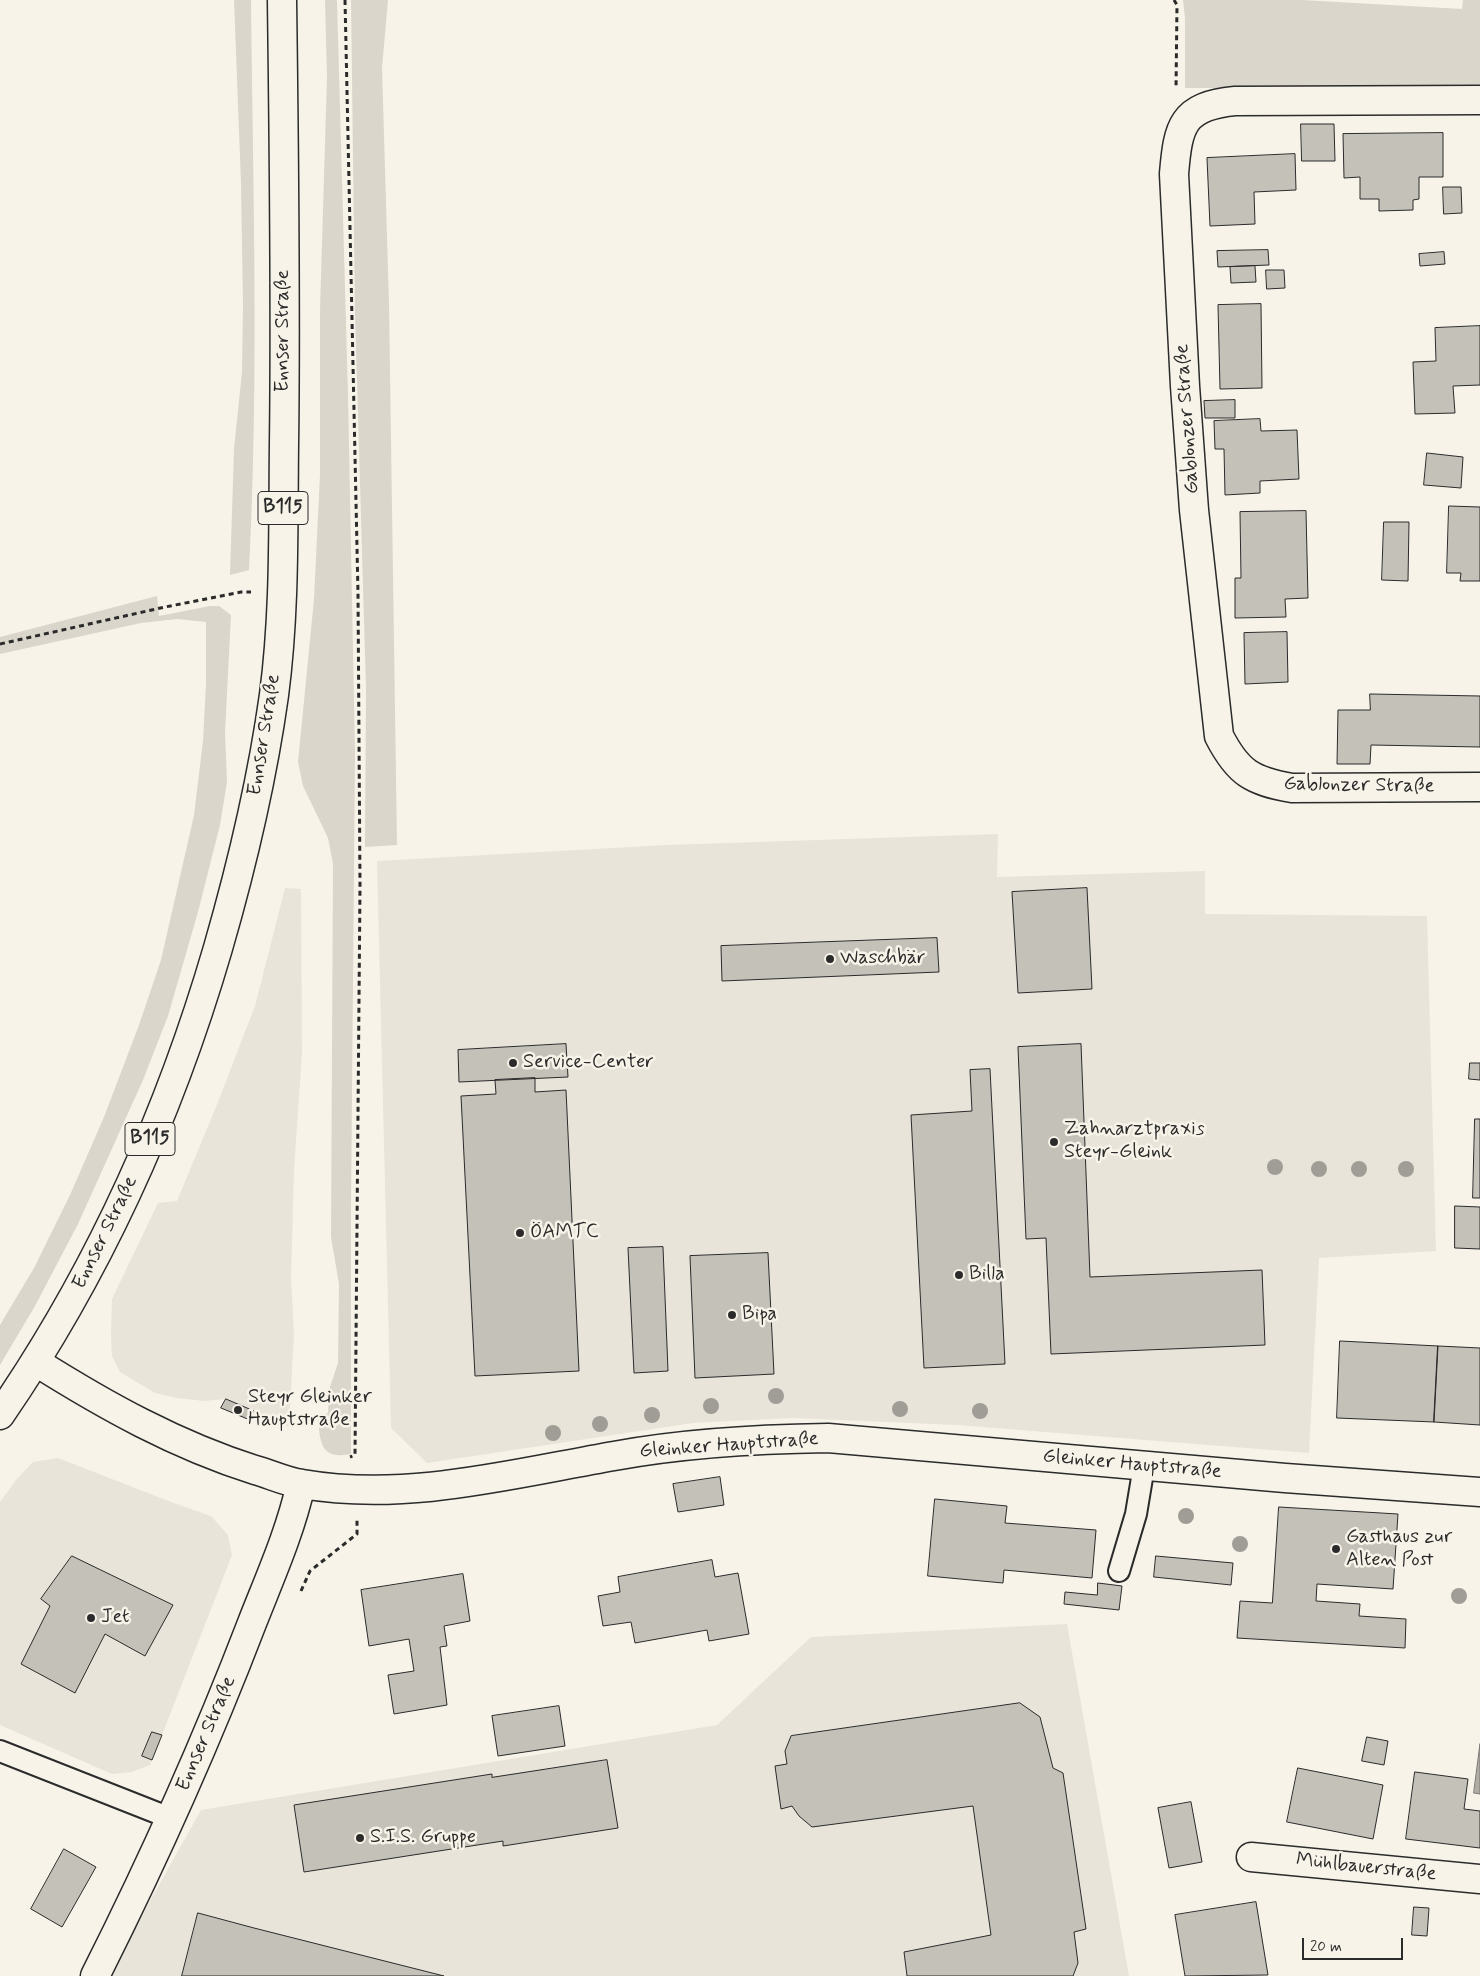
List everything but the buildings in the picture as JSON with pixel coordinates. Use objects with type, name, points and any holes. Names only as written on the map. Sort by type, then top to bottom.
[{"type":"street","name":"Ennser Straße","points":[[0,1415],[36,1362],[78,1292],[125,1197],[163,1111],[200,1007],[236,885],[261,775],[274,692],[282,593],[285,351],[282,0]]},
{"type":"street","points":[[1184,123],[1200,108],[1218,102],[1480,100]]},
{"type":"street","name":"Gablonzer Straße","points":[[1184,123],[1177,142],[1174,174],[1185,386],[1194,510],[1219,736],[1230,756],[1246,772],[1266,783],[1292,788],[1480,787]]},
{"type":"street","name":"Gleinker Hauptstraße","points":[[36,1362],[132,1419],[179,1442],[227,1461],[301,1484],[356,1489],[402,1489],[490,1480],[616,1455],[691,1446],[786,1438],[828,1438],[1144,1466],[1480,1492]]},
{"type":"street","name":"Ennser Straße","points":[[95,1976],[170,1818],[229,1684],[287,1536],[301,1484]]},
{"type":"street","name":"Mühlbauerstraße","points":[[1252,1857],[1480,1880]]},
{"type":"lane","points":[[1119,1571],[1136,1514],[1144,1466]]},
{"type":"lane","points":[[0,1751],[170,1818]]},
{"type":"path","points":[[345,0],[358,593],[360,886],[354,1455]]},
{"type":"path","points":[[1174,0],[1177,5],[1176,106],[1184,123]]},
{"type":"path","points":[[0,644],[241,592],[282,593]]},
{"type":"shaded area","points":[[234,0],[251,0],[255,356],[249,570],[230,575],[234,449],[242,372],[243,305],[241,183]]},
{"type":"shaded area","points":[[325,0],[337,0],[348,395],[355,753],[351,1454],[341,1455],[327,1452],[321,1441],[318,1417],[328,1413],[329,1390],[338,1363],[339,1284],[331,1237],[333,864],[328,838],[303,786],[298,762],[314,599],[320,475],[320,310],[327,77]]},
{"type":"shaded area","points":[[351,0],[388,0],[382,68],[389,304],[397,845],[365,847],[366,689],[355,313]]},
{"type":"shaded area","points":[[1183,0],[1302,0],[1462,9],[1463,0],[1480,0],[1480,88],[1185,88],[1185,18]]},
{"type":"shaded area","points":[[157,596],[159,616],[210,606],[219,606],[231,615],[225,732],[227,782],[220,825],[198,912],[168,1016],[143,1080],[78,1224],[35,1306],[0,1365],[0,1325],[34,1268],[70,1195],[104,1117],[139,1025],[161,960],[194,815],[203,741],[206,684],[206,622],[177,619],[141,623],[0,654],[0,637]]},
{"type":"shaded area","points":[[998,834],[997,877],[1205,871],[1205,914],[1427,916],[1436,1251],[1319,1258],[1309,1453],[957,1425],[792,1418],[693,1423],[427,1463],[391,1428],[377,861],[667,845]]},
{"type":"shaded area","points":[[285,888],[301,889],[302,1053],[294,1170],[291,1279],[294,1333],[289,1427],[226,1399],[204,1401],[155,1393],[120,1372],[112,1356],[111,1336],[112,1299],[158,1203],[177,1201],[218,1102],[255,1006]]},
{"type":"shaded area","points":[[58,1458],[211,1516],[228,1535],[232,1555],[150,1765],[132,1772],[112,1774],[0,1725],[0,1502],[16,1480],[33,1462]]},
{"type":"shaded area","points":[[1067,1624],[1129,1976],[108,1976],[201,1810],[717,1725],[811,1637]]},
{"type":"shaded area","points":[[1480,1744],[1480,1794],[1474,1793]]},
{"type":"place","name":"Waschbär","points":[[830,959]]},
{"type":"place","name":"Service-Center","points":[[513,1063]]},
{"type":"place","name":"Zahnarztpraxis Steyr-Gleink","points":[[1054,1142]]},
{"type":"place","name":"ÖAMTC","points":[[520,1233]]},
{"type":"place","name":"Billa","points":[[959,1275]]},
{"type":"place","name":"Bipa","points":[[732,1315]]},
{"type":"place","name":"Steyr Gleinker Hauptstraße","points":[[238,1410]]},
{"type":"place","name":"Gasthaus zur Alten Post","points":[[1336,1549]]},
{"type":"place","name":"Jet","points":[[91,1618]]},
{"type":"place","name":"S.I.S. Gruppe","points":[[360,1838]]}]
